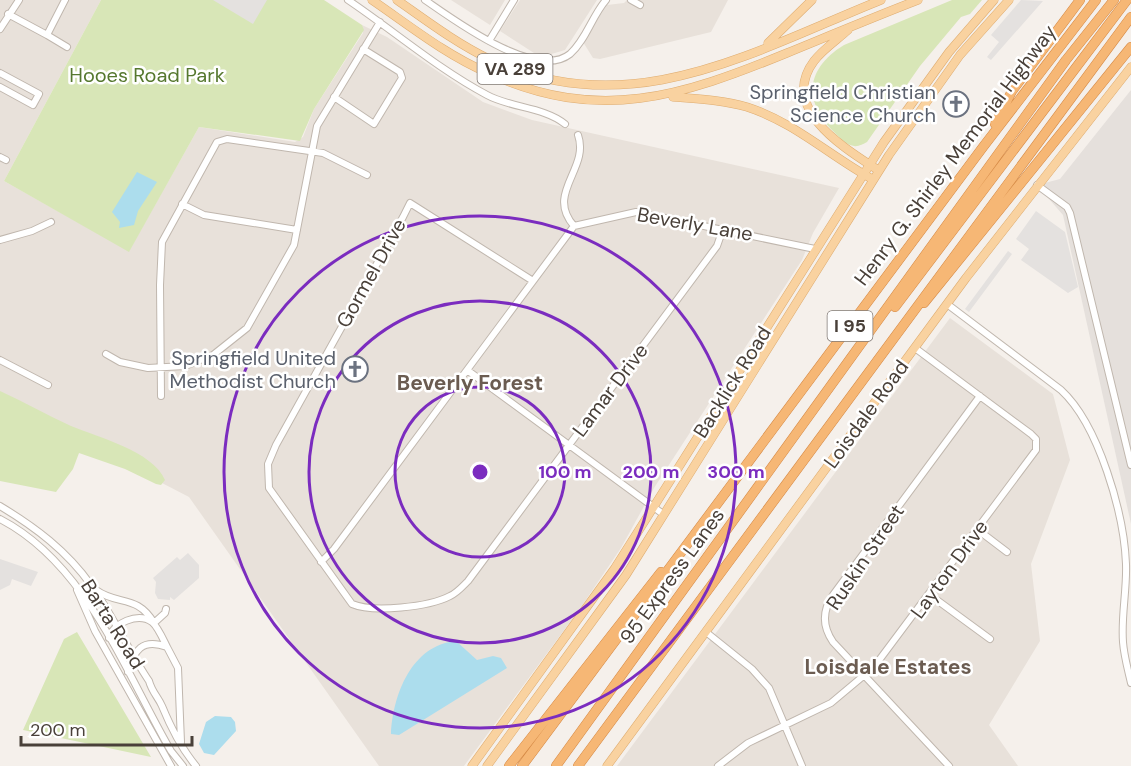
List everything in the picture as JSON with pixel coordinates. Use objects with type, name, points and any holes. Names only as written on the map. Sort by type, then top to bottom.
[{"type":"highway","points":[[982,147],[1012,91],[1080,0]]},
{"type":"highway","name":"Henry G. Shirley Memorial Highway","points":[[522,766],[982,147],[1096,0]]},
{"type":"highway","name":"95 Express Lanes","points":[[556,766],[1066,60],[1114,0]]},
{"type":"highway","points":[[866,338],[894,308],[930,262],[1127,0]]},
{"type":"highway","name":"I 95","points":[[578,766],[1131,17]]},
{"type":"highway","points":[[900,329],[942,285],[1131,47]]},
{"type":"highway","points":[[509,766],[647,587],[694,534]]},
{"type":"main road","name":"VA 289","points":[[372,0],[451,54],[518,85],[558,95],[621,100],[663,96],[714,82],[918,0]]},
{"type":"main road","name":"VA 289","points":[[397,0],[462,44],[490,59],[538,76],[578,84],[619,86],[671,80],[711,68],[881,0]]},
{"type":"main road","points":[[763,48],[812,0]]},
{"type":"main road","name":"Backlick Road","points":[[472,766],[574,628],[654,508],[869,164],[940,63],[994,0]]},
{"type":"main road","name":"Backlick Road","points":[[487,766],[605,606],[878,170],[949,70],[1009,0]]},
{"type":"main road","points":[[854,26],[813,63],[806,78],[805,93],[811,112],[824,131],[878,170]]},
{"type":"main road","points":[[940,63],[949,70]]},
{"type":"main road","name":"Loisdale Road","points":[[607,766],[947,304],[1037,185],[1131,67]]},
{"type":"main road","points":[[663,96],[726,102],[762,112],[790,126],[872,179]]},
{"type":"street","points":[[0,29],[19,0]]},
{"type":"street","points":[[46,35],[65,0]]},
{"type":"street","points":[[348,0],[487,95],[513,106],[555,117],[565,124]]},
{"type":"street","points":[[425,0],[489,41],[537,60],[557,60],[575,48],[606,0]]},
{"type":"street","points":[[489,41],[514,0]]},
{"type":"street","points":[[631,0],[640,6]]},
{"type":"street","points":[[8,14],[67,47]]},
{"type":"street","points":[[106,354],[130,365],[160,368],[197,362],[224,348],[241,334],[268,294],[291,251],[317,126],[380,22]]},
{"type":"street","points":[[334,97],[374,124],[402,78],[400,72],[363,49]]},
{"type":"street","points":[[0,73],[39,94],[33,105],[0,87]]},
{"type":"street","points":[[321,562],[334,549],[574,226],[567,218],[564,204],[567,184],[580,157],[581,146],[578,135]]},
{"type":"street","points":[[161,396],[160,253],[166,232],[217,142],[227,139],[310,151],[341,160],[367,175]]},
{"type":"street","points":[[1037,185],[1067,207],[1070,213],[1131,465]]},
{"type":"street","points":[[182,204],[204,215],[297,230]]},
{"type":"street","name":"Gormel Drive","points":[[321,562],[269,488],[267,464],[410,204],[533,281]]},
{"type":"street","name":"Beverly Lane","points":[[574,226],[636,212],[815,249]]},
{"type":"street","points":[[0,240],[32,231],[51,222]]},
{"type":"street","name":"Lamar Drive","points":[[321,562],[345,597],[361,608],[426,603],[453,595],[468,581],[717,246],[723,229]]},
{"type":"street","points":[[947,304],[1061,390],[1077,407],[1090,427],[1116,508],[1123,540],[1126,582],[1123,642],[1131,683]]},
{"type":"street","name":"Layton Drive","points":[[718,766],[748,743],[831,703],[865,676],[886,654],[1034,454],[1037,446],[1031,434],[915,348]]},
{"type":"street","points":[[0,360],[48,385]]},
{"type":"street","points":[[467,370],[663,514]]},
{"type":"street","name":"Ruskin Street","points":[[949,766],[829,636],[824,621],[827,605],[980,396]]},
{"type":"street","name":"Barta Road","points":[[0,506],[54,543],[94,589],[182,746],[196,766]]},
{"type":"street","name":"Barta Road","points":[[0,519],[40,547],[75,584],[181,763]]},
{"type":"street","points":[[978,530],[1007,552]]},
{"type":"street","points":[[75,584],[95,631],[171,766]]},
{"type":"street","points":[[94,589],[102,594],[137,604],[144,608],[154,623],[178,668],[182,746]]},
{"type":"street","points":[[930,595],[990,639]]},
{"type":"street","points":[[154,623],[165,613],[166,609]]},
{"type":"street","points":[[108,638],[117,627],[138,618],[154,623]]},
{"type":"street","points":[[705,632],[760,677],[776,699],[802,766]]},
{"type":"street","points":[[128,672],[133,656],[145,643],[167,647]]},
{"type":"street","points":[[158,745],[181,763]]},
{"type":"shaded area","points":[[0,0],[101,0],[4,181],[129,251],[199,127],[295,142],[303,137],[314,109],[363,33],[362,25],[387,37],[483,102],[532,120],[839,188],[813,233],[802,260],[654,488],[621,548],[579,610],[464,766],[379,766],[189,497],[0,399]]},
{"type":"shaded area","points":[[213,0],[267,0],[253,24]]},
{"type":"shaded area","points":[[451,0],[505,0],[490,25]]},
{"type":"shaded area","points":[[520,0],[597,0],[565,50],[548,55],[534,53],[500,31]]},
{"type":"shaded area","points":[[627,0],[728,0],[711,32],[600,59],[593,58],[583,42],[607,5],[624,3]]},
{"type":"shaded area","points":[[1021,0],[1043,1],[991,60],[987,57],[999,42],[991,35]]},
{"type":"shaded area","points":[[1131,90],[1131,524],[1063,215],[1037,185],[1060,179]]},
{"type":"shaded area","points":[[1036,211],[1065,232],[1078,287],[1068,293],[1021,260],[1029,249],[1016,239]]},
{"type":"shaded area","points":[[1008,251],[1012,254],[969,312],[965,309]]},
{"type":"shaded area","points":[[950,318],[1053,394],[1070,460],[1031,564],[1040,641],[989,725],[1018,766],[617,766]]},
{"type":"shaded area","points":[[188,553],[199,565],[199,578],[174,600],[170,597],[170,600],[158,599],[155,593],[156,582],[153,578],[177,557],[180,560]]},
{"type":"shaded area","points":[[0,559],[38,572],[31,586],[12,579],[10,585],[0,590]]},
{"type":"green space","name":"Hooes Road Park","points":[[101,0],[324,0],[362,25],[364,30],[314,109],[300,141],[199,127],[129,252],[4,181]]},
{"type":"green space","points":[[952,0],[982,0],[970,14],[961,17],[920,66],[867,142],[856,146],[843,141],[824,121],[813,98],[813,86],[822,64],[844,45]]},
{"type":"green space","points":[[0,391],[71,426],[137,453],[159,470],[165,480],[161,485],[156,484],[125,469],[79,453],[73,469],[56,492],[0,481]]},
{"type":"green space","points":[[77,632],[151,757],[23,730],[64,639]]},
{"type":"water","points":[[137,172],[157,182],[138,211],[134,225],[119,228],[120,222],[112,212]]},
{"type":"water","points":[[456,641],[477,660],[493,656],[501,658],[507,668],[399,735],[391,734],[396,703],[408,674],[428,652]]},
{"type":"water","points":[[215,716],[231,717],[235,722],[236,731],[214,755],[204,753],[199,744],[206,722]]},
{"type":"place","name":"Springfield Christian Science Church","points":[[956,104]]},
{"type":"place","name":"Springfield United Methodist Church","points":[[355,369]]},
{"type":"district","name":"Beverly Forest","points":[[470,383]]},
{"type":"district","name":"Loisdale Estates","points":[[888,667]]}]
